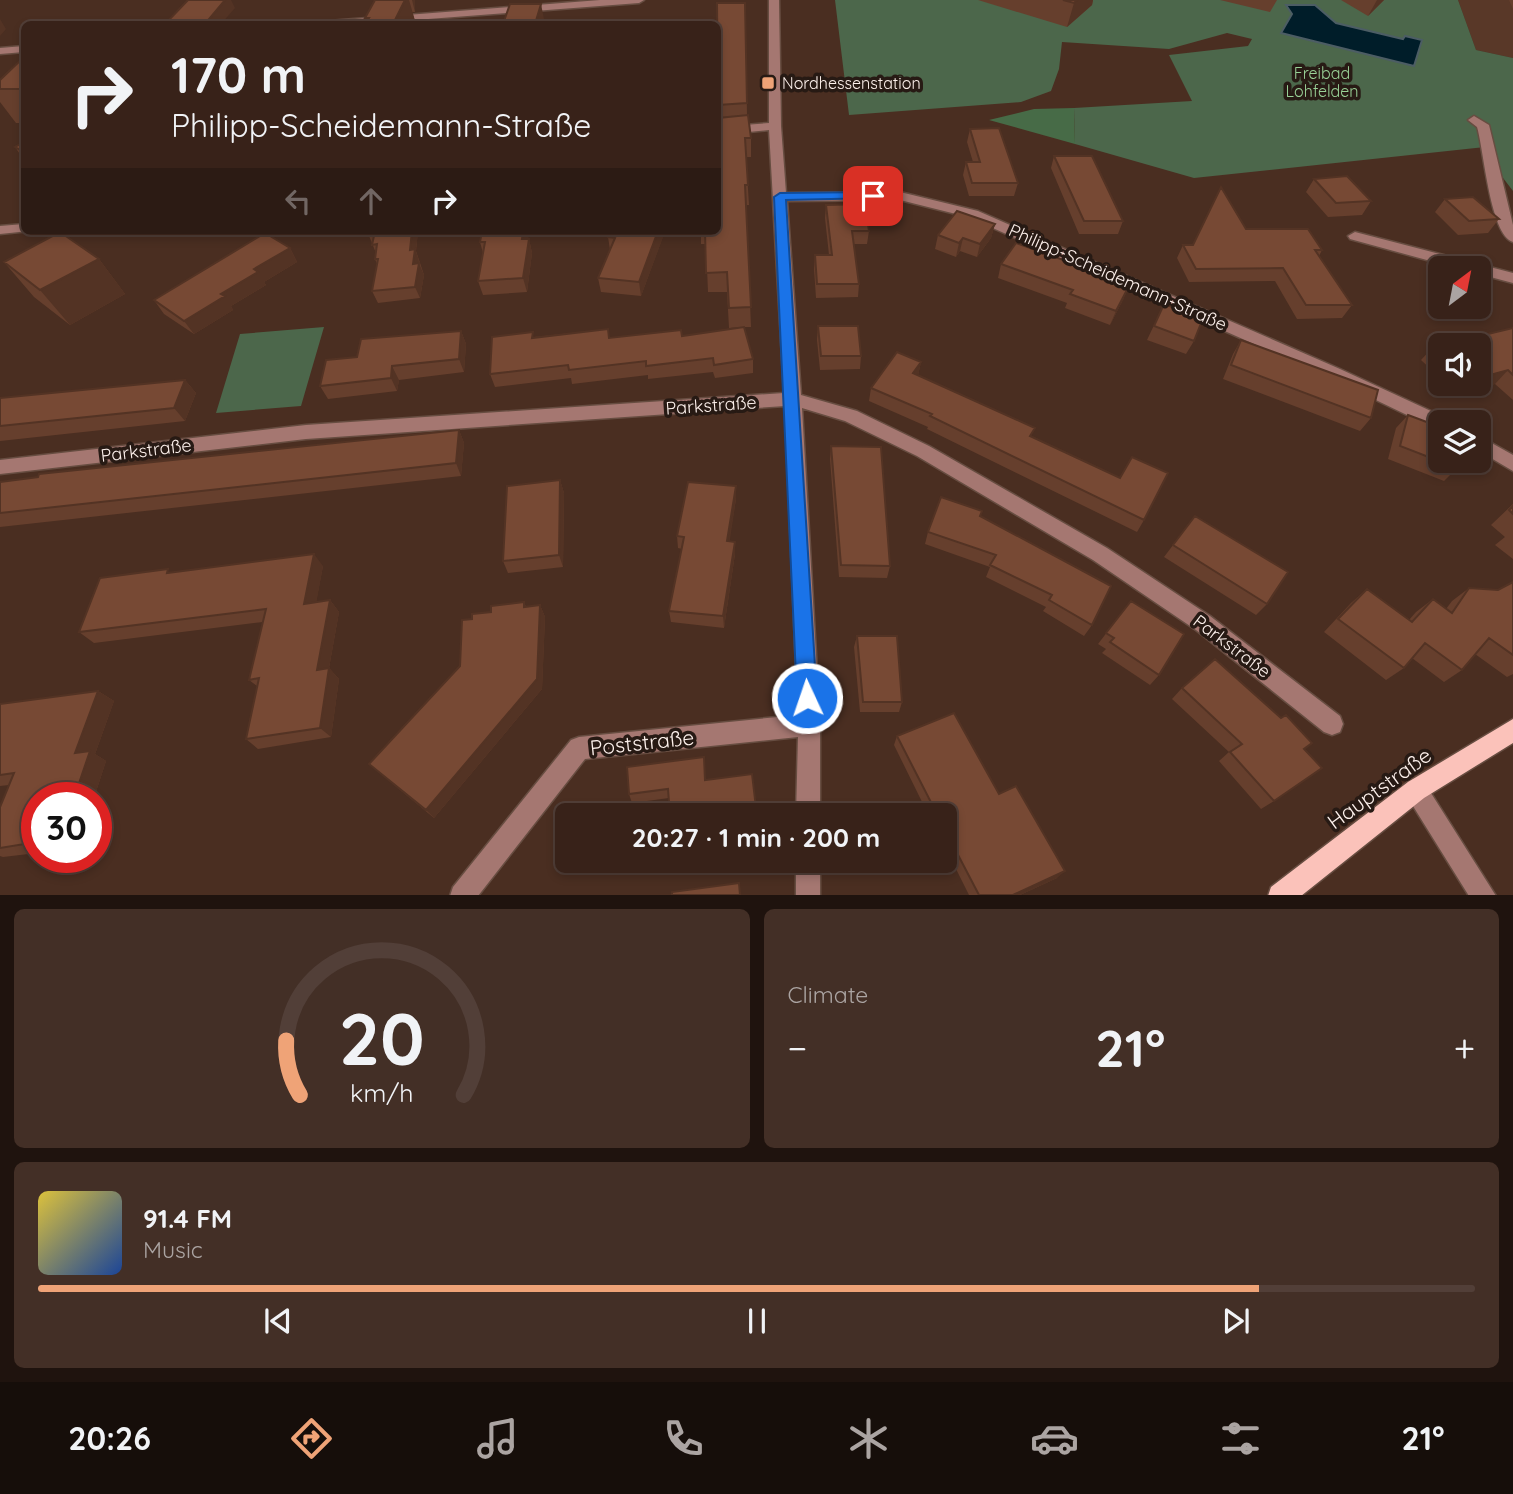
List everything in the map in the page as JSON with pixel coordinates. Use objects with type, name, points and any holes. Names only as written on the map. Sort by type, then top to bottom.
[{"type":"main road","name":"Hauptstraße","points":[[1280,895],[1416,790],[1513,730]]},
{"type":"street","points":[[368,21],[639,0]]},
{"type":"street","points":[[774,0],[775,126],[793,399],[808,725],[808,803]]},
{"type":"street","points":[[0,51],[21,49]]},
{"type":"street","points":[[1474,120],[1483,125],[1489,143],[1505,226],[1513,238]]},
{"type":"street","points":[[721,131],[775,126]]},
{"type":"street","name":"Philipp-Scheidemann-Straße","points":[[780,197],[900,196],[973,214],[1322,368],[1428,418]]},
{"type":"street","points":[[0,230],[21,228]]},
{"type":"street","points":[[1355,236],[1429,256]]},
{"type":"street","points":[[1491,272],[1513,278]]},
{"type":"street","name":"Parkstraße","points":[[0,467],[306,432],[793,399],[851,416],[923,451],[1100,554],[1203,623],[1332,724]]},
{"type":"street","points":[[1491,450],[1513,464]]},
{"type":"street","name":"Poststraße","points":[[462,895],[579,748],[808,725]]},
{"type":"street","points":[[1416,790],[1484,895]]},
{"type":"street","points":[[808,873],[808,895]]},
{"type":"shaded area","points":[[1458,0],[1513,0],[1513,58],[1476,50]]},
{"type":"green space","name":"Freibad Lohfelden","points":[[835,0],[1458,0],[1476,50],[1513,58],[1513,191],[1487,157],[1485,147],[1194,178],[1075,144],[1074,108],[1192,101],[1169,55],[1248,46],[1252,39],[1227,33],[1169,49],[1062,42],[1059,69],[1051,91],[1021,102],[849,115]]},
{"type":"green space","points":[[1074,108],[1075,144],[989,120],[1034,109]]},
{"type":"green space","points":[[324,327],[301,406],[216,413],[240,334]]},
{"type":"water","points":[[1286,5],[1315,5],[1336,23],[1403,39],[1405,36],[1422,40],[1414,66],[1281,33],[1292,14]]},
{"type":"building","points":[[188,0],[225,0],[208,21],[168,21]]},
{"type":"building","points":[[375,0],[405,0],[394,21],[367,21],[369,18],[365,18]]},
{"type":"building","points":[[717,3],[745,3],[747,103],[721,105],[721,21],[717,21]]},
{"type":"building","points":[[510,4],[541,4],[536,21],[504,21]]},
{"type":"building","points":[[21,60],[21,89],[0,89],[0,80]]},
{"type":"building","points":[[748,115],[751,138],[745,138],[748,185],[745,185],[751,307],[729,308],[727,272],[706,273],[705,235],[721,235],[721,118]]},
{"type":"building","points":[[999,128],[1018,183],[972,183],[966,162],[980,162],[970,129]]},
{"type":"building","points":[[1054,156],[1092,156],[1123,221],[1084,221]]},
{"type":"building","points":[[1347,176],[1371,201],[1336,203],[1314,179]]},
{"type":"building","points":[[1221,187],[1246,229],[1308,229],[1322,250],[1315,250],[1352,305],[1306,305],[1283,268],[1196,269],[1183,245],[1193,245]]},
{"type":"building","points":[[1473,197],[1499,219],[1469,221],[1445,199]]},
{"type":"building","points":[[865,204],[869,231],[852,231],[859,284],[817,284],[815,255],[832,255],[826,205]]},
{"type":"building","points":[[957,211],[995,224],[980,244],[963,238],[959,243],[938,235]]},
{"type":"building","points":[[54,235],[64,235],[99,259],[40,290],[4,262]]},
{"type":"building","points":[[262,235],[268,235],[290,248],[254,269],[258,272],[184,321],[154,300]]},
{"type":"building","points":[[374,235],[412,235],[410,250],[415,249],[413,264],[419,263],[415,287],[372,291],[378,259],[375,259],[377,244],[372,245]]},
{"type":"building","points":[[481,235],[522,235],[522,239],[529,239],[523,278],[478,281],[485,242],[480,242]]},
{"type":"building","points":[[657,235],[639,282],[598,278],[615,238],[608,237]]},
{"type":"building","points":[[1016,243],[1130,284],[1116,311],[1070,294],[1073,290],[1001,264]]},
{"type":"building","points":[[1164,304],[1203,318],[1194,341],[1154,326]]},
{"type":"building","points":[[818,326],[858,326],[861,356],[821,356]]},
{"type":"building","points":[[744,327],[753,359],[714,365],[713,358],[646,366],[646,361],[569,370],[568,365],[490,374],[492,337],[533,332],[532,338],[608,329],[609,338],[681,330],[682,336]]},
{"type":"building","points":[[1513,328],[1513,375],[1508,370],[1491,375],[1491,333]]},
{"type":"building","points":[[461,331],[459,359],[392,366],[391,378],[320,386],[326,360],[357,357],[361,339]]},
{"type":"building","points":[[1241,340],[1378,390],[1371,418],[1231,365]]},
{"type":"building","points":[[897,352],[921,362],[913,373],[1035,428],[1030,436],[1120,478],[1132,457],[1168,473],[1144,520],[930,416],[932,414],[871,388]]},
{"type":"building","points":[[185,380],[174,408],[0,426],[0,398]]},
{"type":"building","points":[[1408,415],[1428,422],[1428,457],[1400,446]]},
{"type":"building","points":[[459,430],[456,463],[0,513],[0,482],[38,477],[39,474]]},
{"type":"building","points":[[831,446],[881,447],[890,566],[841,565]]},
{"type":"building","points":[[560,480],[559,555],[503,561],[507,486]]},
{"type":"building","points":[[688,482],[736,486],[727,541],[735,542],[723,616],[669,611],[684,537],[677,536]]},
{"type":"building","points":[[941,497],[982,511],[980,516],[1111,586],[1092,625],[1049,600],[1052,595],[990,565],[996,555],[928,532]]},
{"type":"building","points":[[1195,516],[1288,572],[1267,604],[1173,545]]},
{"type":"building","points":[[314,554],[304,604],[330,600],[317,670],[329,668],[320,728],[246,739],[259,678],[249,680],[266,609],[79,632],[100,578],[168,569],[167,573]]},
{"type":"building","points":[[1513,582],[1513,655],[1489,638],[1462,670],[1425,643],[1404,668],[1338,619],[1367,589],[1412,622],[1433,599],[1452,613],[1469,588],[1498,590]]},
{"type":"building","points":[[1131,601],[1184,634],[1159,675],[1110,642],[1114,638],[1106,633]]},
{"type":"building","points":[[524,602],[524,607],[540,605],[537,679],[426,810],[369,764],[460,666],[462,620],[472,619],[472,614],[491,612],[491,606]]},
{"type":"building","points":[[857,636],[897,636],[902,702],[863,702]]},
{"type":"building","points":[[1215,659],[1281,718],[1286,715],[1312,743],[1304,749],[1322,768],[1274,801],[1230,752],[1242,744],[1182,688]]},
{"type":"building","points":[[98,691],[75,753],[90,751],[79,782],[21,782],[21,845],[0,848],[0,807],[14,773],[0,775],[0,704]]},
{"type":"building","points":[[954,713],[999,794],[1016,786],[1065,871],[1013,895],[979,895],[957,853],[957,803],[931,803],[897,736]]},
{"type":"building","points":[[704,757],[705,780],[752,774],[755,803],[669,803],[668,789],[629,794],[627,767]]},
{"type":"building","points":[[739,883],[740,895],[672,895],[672,892]]},
{"type":"place","name":"Nordhessenstation","points":[[768,83]]},
{"type":"route","points":[[807,698],[793,399],[780,197],[873,196]]}]
